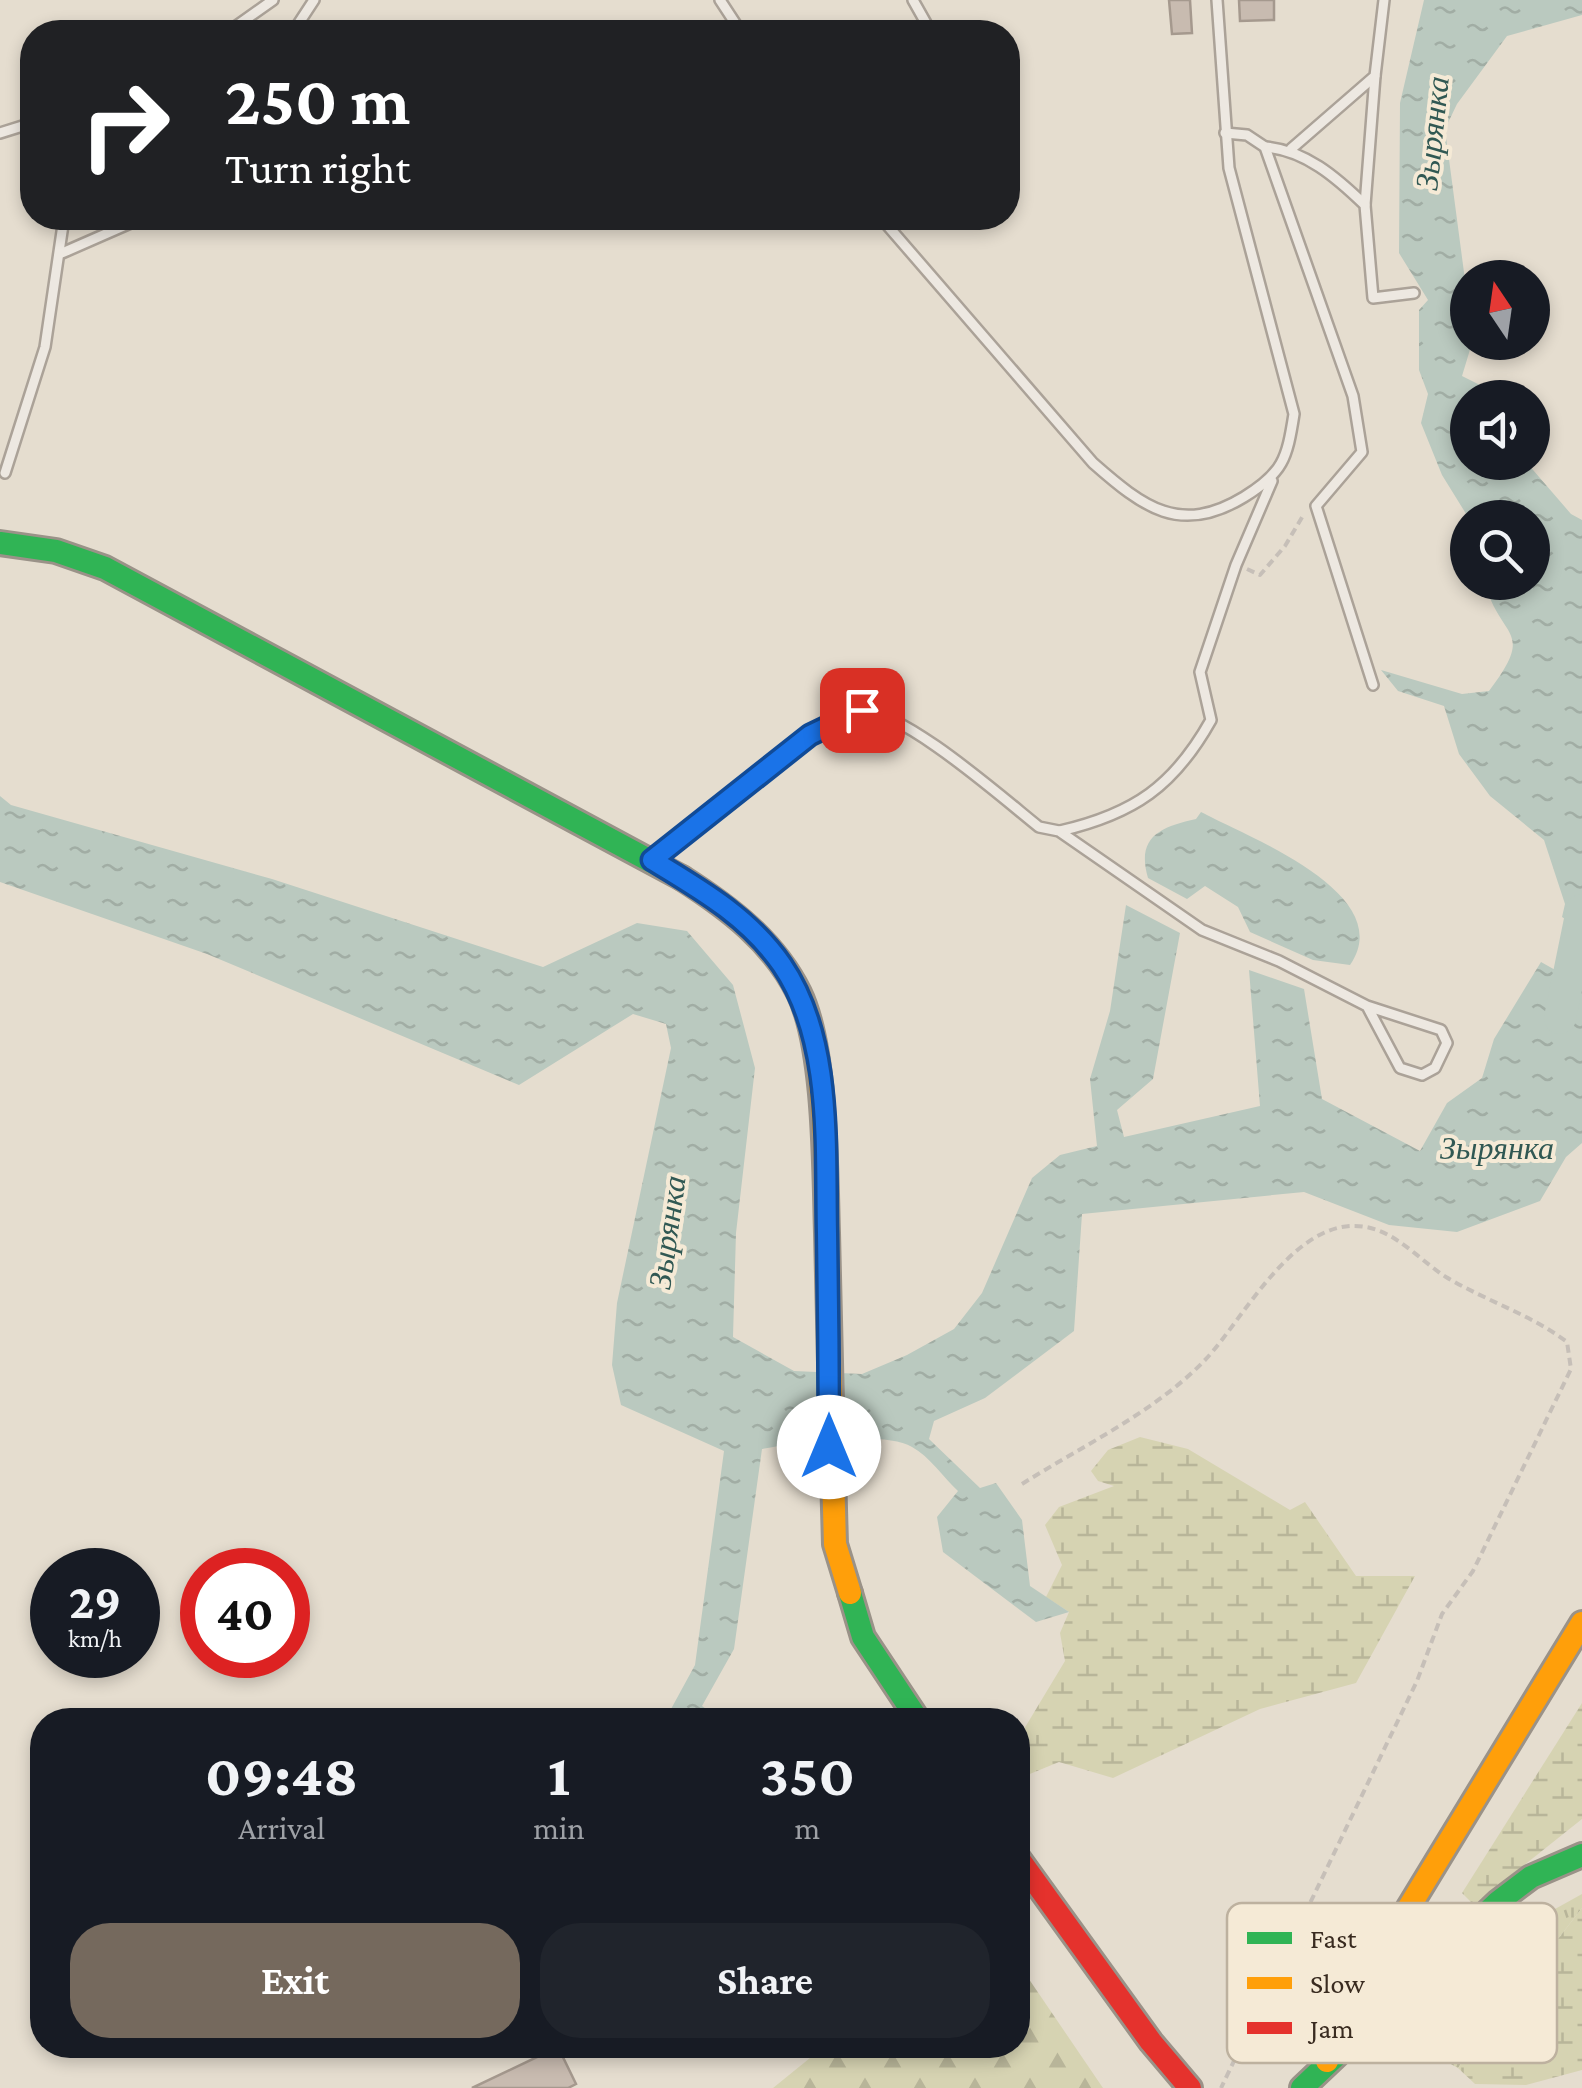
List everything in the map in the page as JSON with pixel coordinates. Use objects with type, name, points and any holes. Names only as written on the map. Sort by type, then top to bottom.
[{"type":"street","points":[[0,544],[56,550],[105,568],[652,860],[730,909],[773,953],[798,992],[820,1084],[834,1544],[852,1611],[881,1669],[909,1708]]},
{"type":"street","points":[[1412,1903],[1582,1623]]},
{"type":"street","points":[[1501,1903],[1531,1877],[1582,1855]]},
{"type":"street","points":[[1030,1875],[1151,2042],[1190,2088]]},
{"type":"street","points":[[1302,2088],[1324,2063]]},
{"type":"lane","points":[[244,20],[272,0]]},
{"type":"lane","points":[[1060,832],[1107,820],[1186,764],[1211,720],[1200,672],[1236,566],[1288,453],[1294,414],[1224,133],[1217,0]]},
{"type":"lane","points":[[1384,0],[1365,204],[1373,298],[1414,293]]},
{"type":"lane","points":[[1291,149],[1374,76]]},
{"type":"lane","points":[[1224,133],[1247,135],[1264,147],[1291,149],[1342,182],[1365,204]]},
{"type":"lane","points":[[1264,147],[1362,435],[1362,452],[1316,506],[1374,685]]},
{"type":"lane","points":[[4,474],[45,347],[63,230]]},
{"type":"lane","points":[[62,253],[115,230]]},
{"type":"lane","points":[[890,230],[1093,463],[1132,498],[1190,518],[1220,512],[1273,479]]},
{"type":"lane","points":[[652,860],[810,735],[862,710],[885,716],[929,741],[1039,827],[1060,832],[1202,930],[1278,961],[1367,1006],[1441,1030],[1447,1042],[1435,1068],[1422,1075],[1400,1068],[1367,1006]]},
{"type":"path","points":[[1236,566],[1260,575],[1286,546],[1297,520],[1316,506]]},
{"type":"path","points":[[1022,1484],[1170,1390],[1206,1358],[1257,1290],[1301,1246],[1343,1226],[1377,1230],[1449,1278],[1543,1324],[1567,1342],[1571,1369],[1473,1571],[1442,1614],[1417,1681],[1310,1903]]},
{"type":"path","points":[[1221,2088],[1233,2063]]},
{"type":"green space","points":[[1140,1437],[1188,1449],[1290,1510],[1305,1502],[1356,1576],[1415,1576],[1356,1683],[1260,1709],[1113,1778],[1059,1762],[1030,1774],[1030,1719],[1065,1661],[1060,1633],[1069,1612],[1046,1597],[1062,1565],[1045,1525],[1059,1507],[1114,1486],[1098,1481],[1091,1471],[1108,1450]]},
{"type":"green space","points":[[1582,1703],[1582,1819],[1477,1903],[1462,1893]]},
{"type":"green space","points":[[1582,1894],[1582,1908],[1557,1940],[1557,1908]]},
{"type":"green space","points":[[1582,1908],[1582,2070],[1526,2085],[1475,2084],[1458,2068],[1462,2063],[1557,2063],[1557,1940]]},
{"type":"green space","points":[[1030,1981],[1103,2088],[773,2088],[810,2058],[1030,2058]]},
{"type":"water","points":[[1424,0],[1582,0],[1582,15],[1507,36],[1457,104],[1445,129],[1462,260],[1450,260],[1450,360],[1467,360],[1462,376],[1470,380],[1450,380],[1450,480],[1542,480],[1571,514],[1582,520],[1582,930],[1562,917],[1565,904],[1544,840],[1490,796],[1459,754],[1444,706],[1398,691],[1381,670],[1462,694],[1489,691],[1511,656],[1513,644],[1491,600],[1550,600],[1550,500],[1457,500],[1442,475],[1421,423],[1428,394],[1419,370],[1419,310],[1428,300],[1399,253],[1400,103]]},
{"type":"water","name":"Зырянка","points":[[0,796],[11,805],[272,879],[543,967],[637,923],[687,931],[733,985],[755,1068],[736,1233],[733,1337],[794,1371],[862,1374],[954,1329],[982,1293],[1032,1178],[1060,1155],[1097,1146],[1090,1079],[1110,1011],[1126,905],[1180,933],[1153,1079],[1117,1110],[1124,1137],[1260,1106],[1249,970],[1304,989],[1322,1099],[1420,1151],[1447,1103],[1482,1078],[1494,1039],[1541,962],[1582,985],[1582,1143],[1566,1157],[1540,1201],[1457,1232],[1389,1225],[1304,1192],[1082,1214],[1074,1331],[985,1398],[934,1421],[929,1439],[980,1488],[996,1483],[1022,1520],[1030,1586],[1069,1612],[1036,1622],[943,1552],[937,1517],[958,1491],[912,1447],[881,1439],[860,1439],[762,1449],[734,1649],[702,1706],[705,1708],[672,1708],[695,1665],[724,1451],[621,1405],[612,1365],[617,1303],[671,1048],[666,1024],[633,1014],[519,1085],[207,954],[0,882]]},
{"type":"water","points":[[1201,812],[1282,853],[1337,892],[1354,915],[1360,939],[1350,965],[1313,960],[1250,932],[1238,907],[1205,886],[1187,899],[1148,878],[1148,843],[1162,830],[1196,819]]},
{"type":"building","points":[[1169,0],[1190,0],[1192,33],[1172,34]]},
{"type":"building","points":[[1239,0],[1274,0],[1274,20],[1240,21]]},
{"type":"building","points":[[535,2058],[563,2058],[576,2084],[568,2088],[472,2088]]},
{"type":"waterway","name":"Зырянка","points":[[1560,1018],[1582,910]]},
{"type":"traffic: fast","points":[[0,543],[56,551],[105,568],[682,878]]},
{"type":"traffic: fast","points":[[850,1593],[863,1637],[910,1708]]},
{"type":"traffic: fast","points":[[1497,1903],[1531,1877],[1582,1855]]},
{"type":"traffic: fast","points":[[1302,2088],[1328,2063]]},
{"type":"traffic: slow","points":[[682,878],[733,914],[763,942],[788,974],[808,1017],[819,1077],[824,1144],[835,1544],[850,1593]]},
{"type":"traffic: slow","points":[[1412,1903],[1582,1623]]},
{"type":"traffic: jam","points":[[1030,1875],[1151,2042],[1190,2088]]},
{"type":"route","points":[[829,1447],[824,1130],[808,1018],[798,992],[764,943],[730,909],[652,860],[810,735],[840,717],[862,710]]}]
